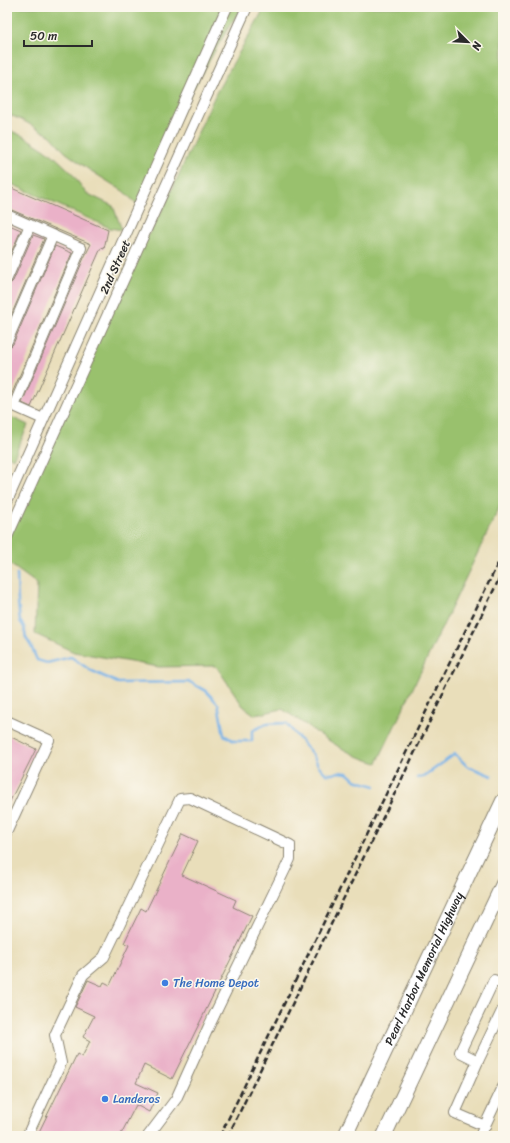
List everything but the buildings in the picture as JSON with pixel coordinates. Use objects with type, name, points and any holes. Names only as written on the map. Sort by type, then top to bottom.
[{"type":"highway","name":"Pearl Harbor Memorial Highway","points":[[345,1136],[503,801]]},
{"type":"highway","points":[[384,1136],[503,884]]},
{"type":"street","name":"2nd Street","points":[[7,501],[227,7]]},
{"type":"street","name":"2nd Street","points":[[7,537],[247,7]]},
{"type":"street","points":[[7,215],[81,248],[14,406],[43,419]]},
{"type":"street","points":[[7,278],[30,225]]},
{"type":"street","points":[[7,341],[53,235]]},
{"type":"street","points":[[7,721],[49,740],[7,831]]},
{"type":"street","points":[[27,1136],[61,1063],[55,1035],[83,975],[104,957],[180,799],[190,798],[290,845],[290,859],[209,1026],[176,1099],[148,1136]]},
{"type":"street","points":[[478,1061],[460,1052],[494,980],[503,984]]},
{"type":"street","points":[[485,1126],[455,1112],[503,1009]]},
{"type":"street","points":[[480,1136],[503,1087]]},
{"type":"green space","points":[[7,7],[242,7],[189,96],[137,204],[123,191],[88,169],[65,152],[51,136],[22,120],[7,114]]},
{"type":"green space","points":[[265,7],[503,7],[503,500],[377,763],[364,759],[339,747],[282,709],[255,715],[243,706],[216,666],[159,667],[74,652],[35,634],[37,584],[7,562],[7,541],[133,262],[164,207],[216,93]]},
{"type":"green space","points":[[7,129],[25,137],[53,155],[71,172],[86,193],[113,206],[122,230],[110,228],[7,182]]},
{"type":"green space","points":[[7,415],[28,425],[13,459],[7,455]]},
{"type":"waterway","points":[[17,574],[20,621],[24,627],[26,638],[37,660],[47,663],[71,657],[90,670],[118,683],[190,682],[206,691],[218,704],[224,735],[234,741],[252,741],[252,731],[266,724],[286,723],[313,755],[318,765],[326,774],[338,772],[347,773],[355,780],[375,786]]},
{"type":"waterway","points":[[417,778],[426,775],[455,754],[467,766],[492,776]]},
{"type":"railway","points":[[220,1136],[503,553]]},
{"type":"railway","points":[[228,1136],[503,571]]},
{"type":"place","name":"The Home Depot","points":[[165,983]]},
{"type":"place","name":"Landeros","points":[[105,1099]]}]
